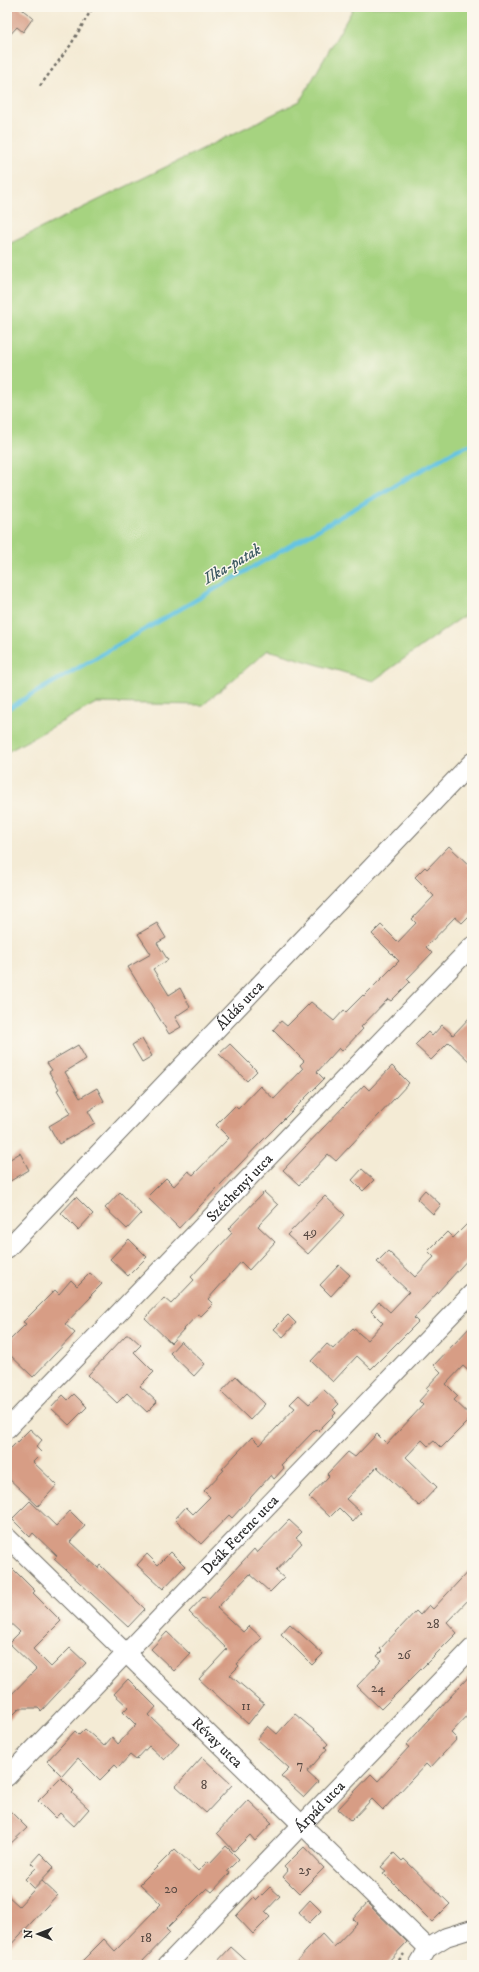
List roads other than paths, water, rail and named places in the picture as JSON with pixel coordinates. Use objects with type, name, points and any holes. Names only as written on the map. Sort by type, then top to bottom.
[{"type":"street","name":"Áldás utca","points":[[7,1249],[472,762]]},
{"type":"street","name":"Széchenyi utca","points":[[7,1429],[472,946]]},
{"type":"street","name":"Deák Ferenc utca","points":[[7,1777],[127,1654],[472,1292]]},
{"type":"street","name":"Révay utca","points":[[7,1537],[428,1948]]},
{"type":"street","name":"Árpád utca","points":[[167,1965],[472,1648]]},
{"type":"street","points":[[418,1965],[428,1948],[446,1937],[472,1929]]},
{"type":"waterway","name":"Ilka-patak","points":[[7,709],[456,450],[472,444]]}]
